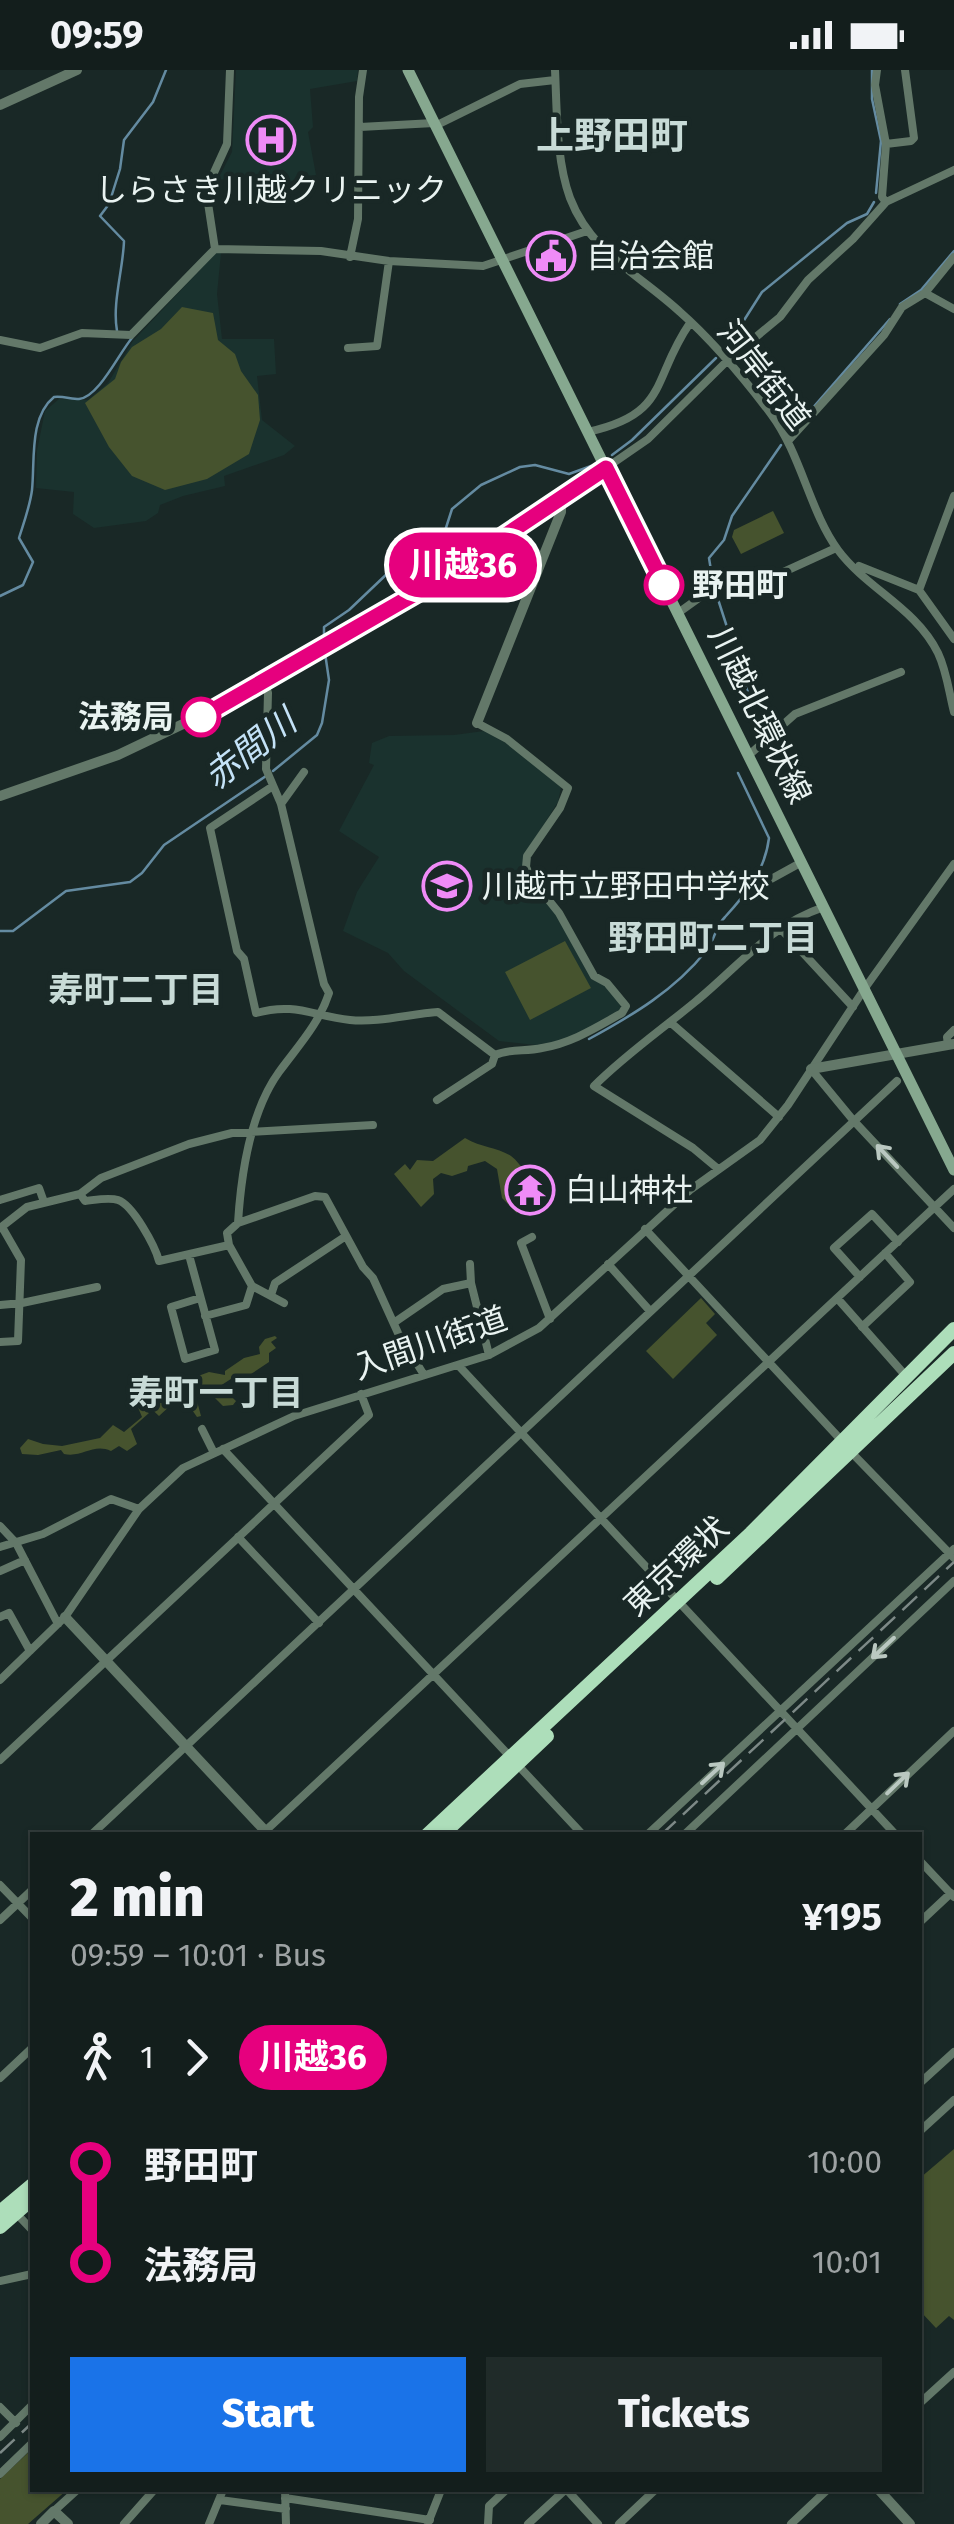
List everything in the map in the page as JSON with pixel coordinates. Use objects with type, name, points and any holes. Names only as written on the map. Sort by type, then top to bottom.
[{"type":"highway","name":"東京環状","points":[[818,1481],[905,1375],[954,1328]]},
{"type":"highway","name":"東京環状","points":[[431,1832],[514,1761],[818,1481],[885,1407],[954,1341]]},
{"type":"highway","name":"東京環状","points":[[680,1606],[846,1446],[954,1353]]},
{"type":"highway","name":"東京環状","points":[[445,1832],[514,1761]]},
{"type":"highway","points":[[0,2227],[6,2207],[30,2186]]},
{"type":"highway","points":[[6,2207],[30,2200]]},
{"type":"main road","name":"川越北環状線","points":[[408,70],[954,1170]]},
{"type":"street","points":[[0,105],[77,70]]},
{"type":"street","points":[[215,249],[206,190],[227,144],[230,70]]},
{"type":"street","points":[[350,257],[358,219],[363,70]]},
{"type":"street","points":[[877,70],[875,85],[886,144],[882,198],[886,202]]},
{"type":"street","points":[[886,144],[914,138],[905,70]]},
{"type":"street","points":[[360,127],[435,125],[520,84],[555,75]]},
{"type":"street","name":"河岸街道","points":[[555,75],[566,187],[587,231],[625,270],[712,340],[728,360],[788,441],[836,548],[918,623],[931,641],[946,672],[954,712]]},
{"type":"street","points":[[1,792],[118,755],[192,722],[444,577],[648,439],[728,360],[780,317],[808,280],[854,239],[886,202],[954,170]]},
{"type":"street","points":[[0,340],[40,348],[82,333],[130,335],[215,249],[306,250],[389,261],[482,266],[504,262],[587,231]]},
{"type":"street","points":[[788,441],[884,334],[902,307],[925,293],[954,258]]},
{"type":"street","points":[[348,348],[377,346],[389,261]]},
{"type":"street","points":[[925,293],[954,309]]},
{"type":"street","points":[[588,432],[624,421],[652,401],[678,340],[690,323]]},
{"type":"street","points":[[918,590],[954,496]]},
{"type":"street","points":[[437,1100],[488,1068],[495,1055],[509,1049],[540,1049],[574,1040],[622,1013],[626,1006],[607,983],[594,976],[559,913],[526,868],[527,856],[560,808],[568,788],[507,739],[477,723],[561,512],[561,497]]},
{"type":"street","points":[[678,613],[710,590],[777,575],[836,548]]},
{"type":"street","points":[[849,562],[918,590],[954,639]]},
{"type":"street","points":[[749,755],[795,714],[901,672]]},
{"type":"street","points":[[238,1223],[248,1143],[276,1075],[322,1013],[330,992],[324,984],[281,804],[269,778],[265,683]]},
{"type":"street","points":[[281,804],[304,772]]},
{"type":"street","points":[[269,778],[210,828],[237,951],[244,959],[256,1013],[280,1007],[352,1020],[438,1012],[495,1055]]},
{"type":"street","points":[[757,894],[762,884],[802,862]]},
{"type":"street","name":"入間川街道","points":[[0,1680],[61,1621],[139,1509],[183,1468],[294,1416],[489,1355],[519,1342],[550,1320],[717,1168],[752,1147],[779,1116],[954,864]]},
{"type":"street","points":[[717,1168],[693,1148],[594,1086],[763,938],[800,915],[824,906]]},
{"type":"street","points":[[780,928],[853,1007]]},
{"type":"street","points":[[670,1022],[779,1116]]},
{"type":"street","points":[[954,1030],[946,1037],[951,1044],[812,1069],[954,1228]]},
{"type":"street","points":[[94,1832],[898,1081]]},
{"type":"street","points":[[0,1342],[18,1342],[22,1303],[21,1260],[1,1228],[27,1207],[80,1194],[100,1178],[166,1152],[232,1133],[373,1126]]},
{"type":"street","points":[[0,1200],[39,1188],[44,1202]]},
{"type":"street","points":[[267,1832],[954,1189]]},
{"type":"street","points":[[80,1194],[85,1200],[124,1202],[154,1245],[159,1261],[228,1246]]},
{"type":"street","points":[[284,1303],[252,1286],[228,1246],[227,1233],[238,1223],[316,1196],[326,1197],[424,1374]]},
{"type":"street","points":[[860,1277],[834,1248],[872,1214],[898,1242]]},
{"type":"street","points":[[645,1230],[952,1554],[650,1832]]},
{"type":"street","points":[[272,1294],[275,1283],[346,1236]]},
{"type":"street","points":[[532,1237],[522,1242],[550,1320]]},
{"type":"street","points":[[862,1327],[910,1281],[885,1254]]},
{"type":"street","points":[[189,1255],[214,1350],[184,1359],[171,1307],[200,1298]]},
{"type":"street","points":[[470,1264],[489,1355]]},
{"type":"street","points":[[608,1264],[650,1311]]},
{"type":"street","points":[[396,1322],[443,1289],[471,1283]]},
{"type":"street","points":[[205,1316],[246,1305],[252,1286]]},
{"type":"street","points":[[0,1304],[97,1287]]},
{"type":"street","points":[[836,1298],[905,1375]]},
{"type":"street","points":[[458,1365],[893,1832]]},
{"type":"street","points":[[0,1760],[369,1414],[361,1394]]},
{"type":"street","points":[[202,1428],[219,1451],[274,1504],[580,1832]]},
{"type":"street","points":[[0,1547],[77,1518],[112,1499],[139,1509]]},
{"type":"street","points":[[0,1526],[16,1543],[61,1621],[107,1660],[263,1832]]},
{"type":"street","points":[[238,1537],[319,1623]]},
{"type":"street","points":[[0,1571],[25,1560]]},
{"type":"street","points":[[687,1832],[954,1581]]},
{"type":"street","points":[[0,1617],[9,1613],[30,1651]]},
{"type":"street","points":[[847,1832],[954,1731]]},
{"type":"street","points":[[922,1862],[953,1894],[922,1920]]},
{"type":"street","points":[[0,1884],[30,1916]]},
{"type":"street","points":[[0,1920],[30,1892]]},
{"type":"street","points":[[0,2078],[30,2050]]},
{"type":"street","points":[[922,2082],[954,2052]]},
{"type":"street","points":[[922,2130],[954,2100]]},
{"type":"street","points":[[6,2207],[30,2228]]},
{"type":"street","points":[[0,2280],[30,2274]]},
{"type":"street","points":[[922,2401],[954,2372]]},
{"type":"street","points":[[0,2406],[16,2423]]},
{"type":"street","points":[[0,2438],[30,2407]]},
{"type":"street","points":[[0,2474],[30,2445]]},
{"type":"street","points":[[41,2524],[75,2492]]},
{"type":"street","points":[[124,2524],[152,2492]]},
{"type":"street","points":[[286,2524],[285,2494],[429,2522],[440,2492]]},
{"type":"street","points":[[488,2524],[490,2506],[504,2492]]},
{"type":"street","points":[[528,2524],[564,2492]]},
{"type":"street","points":[[568,2492],[598,2524]]},
{"type":"street","points":[[618,2524],[653,2492]]},
{"type":"street","points":[[791,2524],[826,2492]]},
{"type":"street","points":[[881,2492],[910,2524]]},
{"type":"street","points":[[209,2524],[222,2495],[286,2509]]},
{"type":"street","points":[[54,2511],[68,2524]]},
{"type":"shaded area","name":"しらさき川越クリニック","points":[[236,70],[358,70],[357,81],[310,89],[313,127],[308,132],[316,175],[270,187],[271,193],[230,201],[228,180],[218,179],[232,152]]},
{"type":"shaded area","points":[[216,253],[221,253],[217,294],[222,339],[274,339],[276,374],[257,376],[262,420],[295,446],[284,455],[224,476],[225,486],[160,505],[158,513],[146,521],[94,528],[73,514],[74,492],[36,488],[37,451],[45,411],[59,399],[88,400],[108,383],[133,341]]},
{"type":"shaded area","name":"川越市立野田中学校","points":[[484,731],[513,747],[561,787],[558,802],[525,854],[524,872],[556,914],[591,979],[603,984],[621,1005],[620,1011],[570,1039],[536,1045],[499,1041],[404,971],[388,953],[343,931],[357,892],[379,857],[339,831],[374,765],[369,763],[372,743],[389,736]]},
{"type":"green space","points":[[182,307],[213,313],[218,340],[235,354],[241,371],[258,395],[260,420],[249,454],[207,479],[165,490],[132,476],[109,447],[85,403],[115,379],[132,347],[161,329]]},
{"type":"green space","points":[[773,511],[784,533],[741,554],[732,537],[734,530]]},
{"type":"green space","points":[[565,941],[591,988],[530,1020],[505,972]]},
{"type":"green space","points":[[465,1138],[506,1153],[522,1167],[536,1190],[525,1197],[517,1213],[502,1198],[497,1169],[485,1161],[452,1176],[441,1173],[433,1179],[434,1194],[421,1207],[394,1174],[405,1164],[410,1170],[417,1160],[433,1161]]},
{"type":"green space","points":[[701,1298],[715,1314],[706,1323],[717,1335],[673,1379],[646,1351]]},
{"type":"green space","points":[[275,1336],[271,1342],[276,1348],[269,1353],[269,1362],[220,1386],[236,1401],[233,1405],[223,1406],[213,1396],[212,1385],[194,1390],[201,1416],[197,1417],[190,1407],[191,1401],[183,1394],[159,1416],[143,1401],[156,1393],[162,1396],[170,1379],[179,1383],[209,1372],[225,1375],[244,1358],[260,1354],[259,1347],[265,1339]]},
{"type":"green space","points":[[137,1405],[149,1413],[131,1429],[137,1444],[127,1451],[119,1446],[111,1451],[99,1449],[70,1455],[61,1450],[22,1454],[20,1448],[28,1439],[62,1446],[100,1438],[113,1425],[124,1432],[142,1417]]},
{"type":"green space","points":[[954,2149],[954,2320],[949,2316],[936,2328],[922,2313],[922,2176]]},
{"type":"green space","points":[[30,2451],[30,2492],[65,2492],[28,2524],[0,2524],[0,2479]]},
{"type":"waterway","points":[[117,331],[124,241],[100,216],[109,204],[124,140],[153,102],[166,70]]},
{"type":"waterway","name":"赤間川","points":[[872,70],[872,99],[881,141],[876,193]]},
{"type":"waterway","name":"赤間川","points":[[727,347],[762,292],[847,223],[867,214],[874,202]]},
{"type":"waterway","points":[[900,304],[921,290],[954,251]]},
{"type":"waterway","points":[[797,426],[890,319]]},
{"type":"waterway","points":[[0,596],[23,585],[33,562],[19,538],[31,496],[40,416],[54,397],[79,399],[94,391],[132,338]]},
{"type":"waterway","name":"赤間川","points":[[612,455],[716,358]]},
{"type":"waterway","points":[[713,583],[709,558],[724,540],[732,516],[781,445]]},
{"type":"waterway","name":"赤間川","points":[[324,645],[324,627],[349,610],[390,571],[444,534],[452,509],[481,485],[520,467],[535,465],[569,474],[591,466]]},
{"type":"waterway","points":[[716,593],[756,717],[757,740]]},
{"type":"waterway","name":"赤間川","points":[[273,771],[317,735],[329,680],[325,653]]},
{"type":"waterway","points":[[589,1039],[637,1011],[681,978],[706,951],[722,921],[753,881],[769,838],[738,773]]},
{"type":"waterway","name":"赤間川","points":[[0,931],[13,931],[66,891],[130,882],[164,845],[266,776]]},
{"type":"railway","points":[[664,1832],[954,1562]]},
{"type":"railway","points":[[0,2453],[30,2425]]},
{"type":"bus line","name":"川越36","points":[[201,717],[434,583],[606,468],[664,585]]},
{"type":"place","name":"しらさき川越クリニック","points":[[271,140]]},
{"type":"place","name":"自治会館","points":[[551,256]]},
{"type":"place","name":"野田町","points":[[664,585]]},
{"type":"place","name":"法務局","points":[[201,717]]},
{"type":"place","name":"川越市立野田中学校","points":[[447,886]]},
{"type":"place","name":"白山神社","points":[[530,1190]]},
{"type":"district","name":"上野田町","points":[[612,136]]},
{"type":"district","name":"野田町二丁目","points":[[713,938]]},
{"type":"district","name":"寿町二丁目","points":[[136,990]]},
{"type":"district","name":"寿町一丁目","points":[[216,1393]]}]
